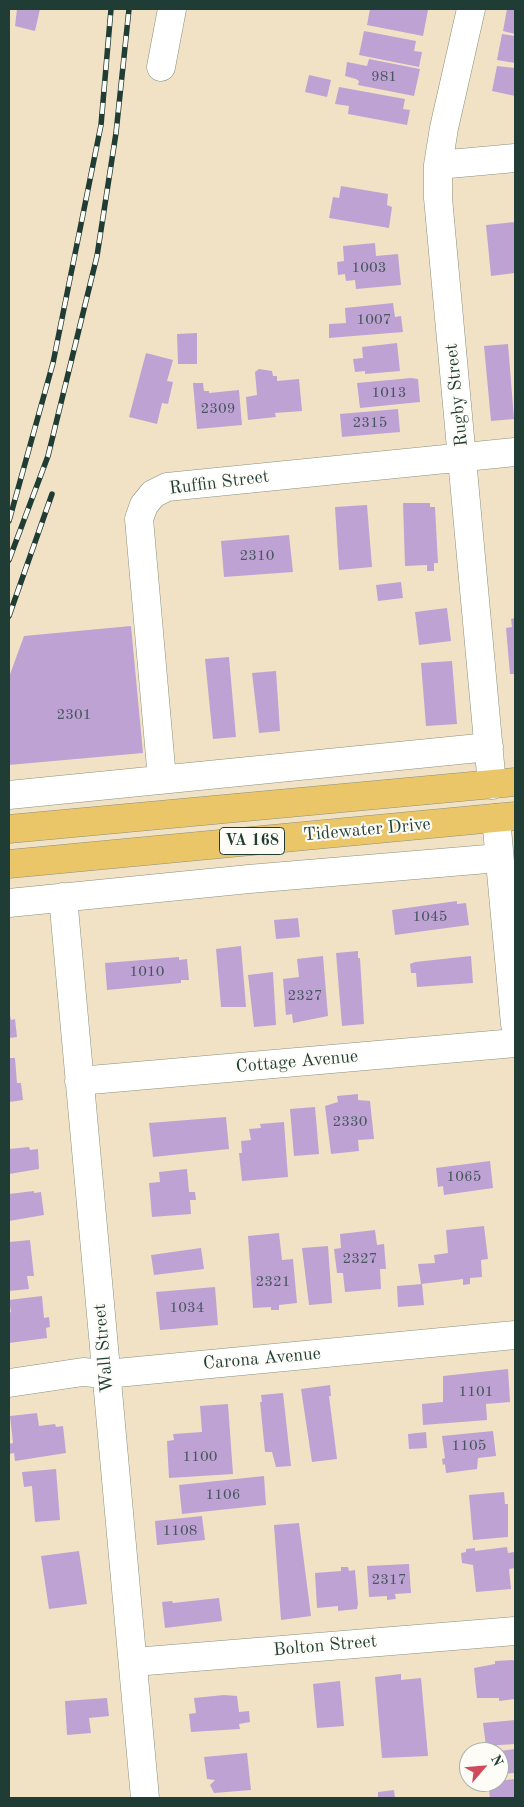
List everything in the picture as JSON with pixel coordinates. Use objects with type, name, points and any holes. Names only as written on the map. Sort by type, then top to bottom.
[{"type":"highway","name":"Tidewater Drive","points":[[9,830],[504,783]]},
{"type":"highway","name":"Tidewater Drive","points":[[9,864],[506,817]]},
{"type":"street","points":[[161,66],[172,9]]},
{"type":"street","name":"Rugby Street","points":[[471,9],[438,165],[438,198],[489,747],[504,783]]},
{"type":"street","points":[[438,165],[515,158]]},
{"type":"street","name":"Ruffin Street","points":[[162,779],[139,519],[144,505],[153,494],[167,487],[515,452]]},
{"type":"street","points":[[9,795],[489,747]]},
{"type":"street","points":[[506,817],[499,858],[515,1024]]},
{"type":"street","points":[[9,903],[249,879],[499,858]]},
{"type":"street","name":"Wall Street","points":[[63,898],[145,1798]]},
{"type":"street","name":"Cottage Avenue","points":[[79,1081],[515,1043]]},
{"type":"street","name":"Carona Avenue","points":[[9,1383],[82,1372],[106,1374],[515,1334]]},
{"type":"street","name":"Bolton Street","points":[[134,1662],[515,1630]]},
{"type":"building","points":[[17,9],[40,9],[35,31],[15,26]]},
{"type":"building","points":[[370,9],[428,10],[423,36],[367,25]]},
{"type":"building","points":[[507,9],[515,9],[515,34],[503,31]]},
{"type":"building","points":[[364,31],[416,41],[414,51],[422,52],[419,67],[359,55]]},
{"type":"building","points":[[502,34],[515,36],[515,63],[497,60]]},
{"type":"building","points":[[369,59],[420,69],[414,96],[358,85],[359,81],[345,76],[347,62],[367,66]]},
{"type":"building","points":[[497,66],[515,68],[515,96],[492,91]]},
{"type":"building","points":[[309,75],[331,80],[327,97],[305,92]]},
{"type":"building","points":[[339,87],[405,99],[403,109],[410,110],[407,125],[348,114],[349,106],[335,104]]},
{"type":"building","points":[[341,186],[388,194],[387,205],[392,207],[389,228],[329,218],[333,197],[339,198]]},
{"type":"building","points":[[515,222],[515,273],[491,276],[486,225]]},
{"type":"building","points":[[375,243],[376,256],[398,254],[401,285],[356,289],[355,280],[346,281],[345,274],[338,275],[337,262],[344,261],[343,246]]},
{"type":"building","points":[[393,303],[395,317],[401,316],[403,332],[329,338],[329,324],[346,323],[345,308]]},
{"type":"building","points":[[197,333],[197,364],[178,364],[177,334]]},
{"type":"building","points":[[397,343],[400,371],[365,374],[365,371],[355,372],[353,359],[363,358],[362,347]]},
{"type":"building","points":[[508,344],[514,419],[491,421],[484,346]]},
{"type":"building","points":[[146,353],[173,360],[167,381],[173,382],[168,404],[162,403],[157,424],[129,417]]},
{"type":"building","points":[[259,369],[272,371],[273,376],[277,376],[277,381],[299,379],[302,411],[275,413],[276,417],[248,420],[246,397],[257,395],[255,372]]},
{"type":"building","points":[[418,379],[420,402],[360,408],[357,383]]},
{"type":"building","points":[[193,383],[203,383],[204,391],[209,391],[209,393],[239,390],[242,425],[197,429]]},
{"type":"building","points":[[398,409],[400,432],[342,437],[340,414]]},
{"type":"building","points":[[403,503],[430,503],[430,507],[435,507],[438,563],[434,563],[434,571],[427,571],[427,565],[405,566]]},
{"type":"building","points":[[367,505],[372,567],[339,570],[335,507]]},
{"type":"building","points":[[289,535],[293,572],[224,577],[221,541]]},
{"type":"building","points":[[401,582],[403,598],[378,601],[376,585]]},
{"type":"building","points":[[447,608],[451,641],[419,645],[415,612]]},
{"type":"building","points":[[515,618],[515,674],[510,674],[506,628],[512,627],[511,619]]},
{"type":"building","points":[[131,626],[143,753],[9,765],[9,677],[24,636]]},
{"type":"building","points":[[229,657],[236,737],[213,739],[205,659]]},
{"type":"building","points":[[452,661],[457,724],[426,726],[421,663]]},
{"type":"building","points":[[276,671],[280,731],[259,733],[252,673]]},
{"type":"building","points":[[457,901],[457,904],[466,903],[469,925],[395,935],[392,910]]},
{"type":"building","points":[[298,918],[300,937],[276,939],[274,920]]},
{"type":"building","points":[[241,946],[246,1007],[221,1007],[216,949]]},
{"type":"building","points":[[358,951],[364,1024],[342,1026],[336,953]]},
{"type":"building","points":[[323,956],[328,1016],[293,1023],[292,1014],[286,1015],[283,979],[299,977],[297,959]]},
{"type":"building","points":[[471,956],[473,983],[417,987],[416,973],[411,973],[410,964],[415,962]]},
{"type":"building","points":[[179,957],[179,960],[187,959],[189,980],[181,980],[181,983],[107,990],[105,963]]},
{"type":"building","points":[[273,972],[276,1025],[254,1027],[248,975]]},
{"type":"building","points":[[9,1011],[11,1020],[15,1019],[17,1037],[9,1038]]},
{"type":"building","points":[[9,1058],[15,1058],[17,1083],[21,1083],[23,1100],[9,1102]]},
{"type":"building","points":[[358,1094],[358,1100],[370,1101],[374,1139],[358,1140],[359,1151],[331,1154],[325,1106],[338,1102],[337,1096]]},
{"type":"building","points":[[315,1107],[319,1154],[294,1156],[290,1109]]},
{"type":"building","points":[[226,1117],[229,1149],[153,1157],[149,1123]]},
{"type":"building","points":[[284,1122],[288,1177],[242,1181],[239,1153],[242,1153],[241,1141],[251,1140],[249,1129],[261,1128],[260,1124]]},
{"type":"building","points":[[29,1147],[30,1150],[38,1149],[39,1169],[9,1174],[9,1149]]},
{"type":"building","points":[[490,1161],[493,1188],[444,1195],[443,1186],[438,1187],[436,1168]]},
{"type":"building","points":[[187,1169],[189,1192],[195,1192],[196,1200],[190,1200],[191,1214],[152,1217],[149,1183],[160,1182],[159,1172]]},
{"type":"building","points":[[34,1191],[34,1193],[41,1192],[44,1215],[9,1221],[9,1194]]},
{"type":"building","points":[[484,1226],[488,1259],[481,1260],[482,1277],[470,1278],[470,1284],[463,1285],[463,1279],[421,1284],[418,1264],[435,1263],[434,1255],[448,1253],[446,1230]]},
{"type":"building","points":[[375,1230],[377,1245],[384,1244],[386,1269],[380,1269],[381,1289],[345,1292],[343,1273],[337,1273],[334,1249],[341,1248],[340,1234]]},
{"type":"building","points":[[279,1233],[282,1260],[293,1259],[297,1303],[279,1305],[279,1310],[271,1310],[271,1307],[253,1308],[248,1236]]},
{"type":"building","points":[[30,1240],[34,1276],[27,1276],[29,1289],[9,1291],[9,1242]]},
{"type":"building","points":[[328,1246],[332,1303],[309,1305],[302,1248]]},
{"type":"building","points":[[201,1248],[204,1269],[154,1275],[151,1255]]},
{"type":"building","points":[[422,1284],[424,1305],[398,1307],[397,1286]]},
{"type":"building","points":[[215,1287],[218,1325],[160,1330],[156,1292]]},
{"type":"building","points":[[42,1296],[44,1318],[49,1317],[50,1327],[46,1328],[47,1338],[9,1343],[9,1313],[11,1312],[9,1300]]},
{"type":"building","points":[[508,1369],[510,1402],[486,1404],[487,1420],[423,1425],[422,1404],[443,1402],[443,1376]]},
{"type":"building","points":[[330,1385],[331,1396],[329,1396],[337,1459],[312,1462],[301,1389]]},
{"type":"building","points":[[283,1393],[291,1466],[276,1467],[272,1452],[265,1452],[260,1402],[262,1402],[261,1395]]},
{"type":"building","points":[[228,1404],[233,1474],[169,1478],[167,1441],[174,1440],[173,1434],[202,1432],[200,1406]]},
{"type":"building","points":[[37,1413],[39,1426],[55,1424],[56,1427],[63,1426],[66,1453],[15,1461],[14,1453],[9,1454],[9,1444],[13,1443],[10,1416]]},
{"type":"building","points":[[493,1431],[496,1456],[478,1458],[477,1469],[446,1473],[445,1464],[443,1465],[442,1459],[445,1458],[442,1436]]},
{"type":"building","points":[[426,1432],[427,1448],[409,1449],[408,1434]]},
{"type":"building","points":[[56,1469],[60,1520],[35,1522],[32,1486],[24,1487],[22,1472]]},
{"type":"building","points":[[264,1476],[266,1505],[182,1514],[179,1485]]},
{"type":"building","points":[[504,1492],[505,1504],[508,1504],[508,1537],[473,1540],[469,1495]]},
{"type":"building","points":[[202,1516],[205,1540],[157,1545],[155,1521]]},
{"type":"building","points":[[299,1523],[311,1616],[281,1620],[274,1525]]},
{"type":"building","points":[[507,1547],[508,1553],[514,1552],[515,1568],[509,1569],[511,1589],[476,1592],[473,1565],[462,1563],[461,1553],[466,1552],[466,1549],[475,1548],[475,1551]]},
{"type":"building","points":[[79,1551],[87,1604],[49,1609],[41,1556]]},
{"type":"building","points":[[409,1564],[411,1593],[395,1594],[396,1599],[387,1600],[387,1596],[369,1597],[367,1566]]},
{"type":"building","points":[[341,1567],[348,1567],[349,1571],[355,1570],[357,1609],[338,1611],[338,1606],[317,1608],[315,1573],[341,1571]]},
{"type":"building","points":[[219,1598],[222,1621],[165,1628],[162,1602],[172,1601],[173,1603]]},
{"type":"building","points":[[513,1660],[515,1662],[515,1699],[499,1701],[499,1698],[477,1698],[474,1668],[495,1664],[495,1661]]},
{"type":"building","points":[[401,1674],[401,1680],[421,1678],[428,1756],[382,1758],[375,1677]]},
{"type":"building","points":[[340,1681],[344,1726],[317,1728],[313,1684]]},
{"type":"building","points":[[224,1695],[237,1696],[239,1712],[249,1711],[250,1722],[239,1724],[240,1729],[191,1732],[189,1714],[196,1713],[194,1698]]},
{"type":"building","points":[[107,1698],[109,1716],[89,1718],[91,1733],[67,1735],[65,1701]]},
{"type":"building","points":[[515,1720],[515,1744],[509,1744],[509,1742],[485,1742],[483,1723]]},
{"type":"building","points":[[515,1749],[515,1773],[509,1773],[509,1750]]},
{"type":"building","points":[[247,1753],[251,1790],[214,1793],[210,1785],[215,1780],[207,1779],[204,1757]]},
{"type":"building","points":[[515,1779],[515,1798],[490,1798],[489,1792],[509,1792],[509,1780]]},
{"type":"building","points":[[394,1790],[395,1798],[378,1798],[378,1792]]},
{"type":"railway","points":[[9,521],[53,363],[101,125],[111,9]]},
{"type":"railway","points":[[9,560],[48,456],[97,256],[116,133],[129,9]]},
{"type":"railway","points":[[9,616],[52,494]]}]
